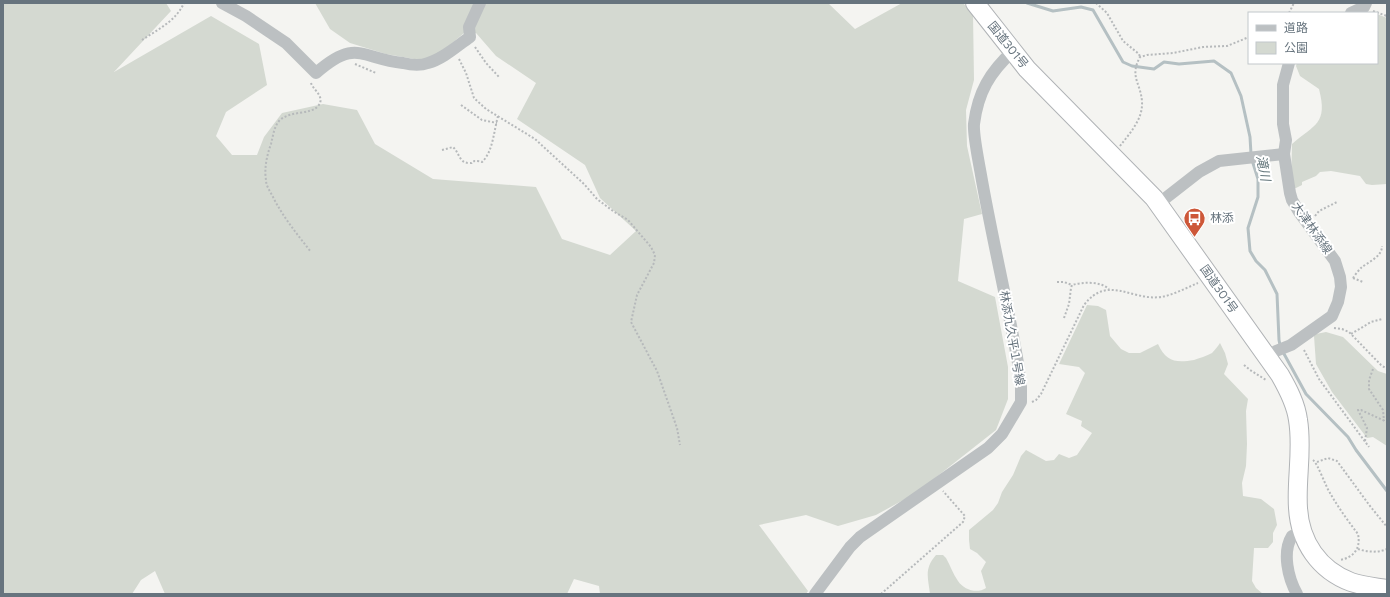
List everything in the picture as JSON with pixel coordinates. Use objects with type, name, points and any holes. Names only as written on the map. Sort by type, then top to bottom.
[{"type":"highway","name":"国道301号","points":[[976,3],[1027,69],[1154,198],[1211,276],[1273,353],[1280,375],[1296,409],[1300,437],[1308,461],[1297,507],[1302,532],[1311,551],[1325,567],[1340,577],[1353,583],[1387,589]]},
{"type":"street","points":[[222,3],[246,16],[286,43],[316,72],[329,61],[340,55],[351,52],[361,52],[391,62],[418,65],[436,60],[470,37],[469,27],[480,3]]},
{"type":"street","points":[[1353,12],[1365,5]]},
{"type":"street","name":"林添九久平１号線","points":[[815,594],[850,547],[860,537],[940,483],[972,460],[997,439],[1010,422],[1020,402],[1021,387],[1018,364],[988,214],[974,125],[979,100],[986,81],[1000,63],[1013,51]]},
{"type":"street","name":"大津林添線","points":[[1273,353],[1294,343],[1332,316],[1338,302],[1341,287],[1340,277],[1335,261],[1292,200],[1284,154],[1286,140],[1283,124],[1283,85],[1289,64]]},
{"type":"street","points":[[1158,204],[1184,183],[1219,161],[1284,154]]},
{"type":"street","points":[[1297,594],[1288,574],[1287,546],[1292,536],[1302,532]]},
{"type":"path","points":[[142,40],[171,21],[184,3]]},
{"type":"path","points":[[1096,3],[1107,13],[1123,41],[1139,54],[1140,57]]},
{"type":"path","points":[[1290,12],[1294,3]]},
{"type":"path","points":[[1365,5],[1387,16]]},
{"type":"path","points":[[470,37],[486,63],[499,77]]},
{"type":"path","points":[[1140,57],[1173,53],[1203,47],[1227,46],[1248,37]]},
{"type":"path","points":[[454,49],[466,73],[474,98],[486,109],[536,140],[584,184],[597,199],[612,211],[628,220],[651,246],[655,255],[654,263],[637,295],[631,322],[657,370],[677,428],[680,445]]},
{"type":"path","points":[[1113,156],[1136,125],[1141,112],[1142,102],[1135,72],[1140,57]]},
{"type":"path","points":[[311,252],[280,211],[267,185],[266,173],[268,154],[275,127],[278,122],[289,115],[310,111],[318,106],[320,102],[320,96],[310,82],[316,72]]},
{"type":"path","points":[[461,105],[482,120],[497,123]]},
{"type":"path","points":[[442,150],[453,147],[459,158],[467,163],[475,161],[482,162],[487,154],[498,116]]},
{"type":"path","points":[[1308,224],[1319,211],[1337,202]]},
{"type":"path","points":[[1353,278],[1362,268],[1380,253],[1382,246]]},
{"type":"path","points":[[1020,402],[1030,402],[1036,400],[1041,394],[1084,305],[1095,293],[1109,289],[1143,296],[1161,297],[1204,281],[1211,276]]},
{"type":"path","points":[[1057,282],[1064,282],[1072,286],[1094,283],[1109,289]]},
{"type":"path","points":[[1064,318],[1069,304],[1072,286]]},
{"type":"path","points":[[1351,334],[1372,322],[1382,319]]},
{"type":"path","points":[[1319,324],[1342,329],[1351,334],[1381,365],[1387,369]]},
{"type":"path","points":[[1294,343],[1301,345],[1319,379],[1369,446]]},
{"type":"path","points":[[1373,369],[1369,380],[1369,389],[1383,410],[1384,421]]},
{"type":"path","points":[[1365,441],[1367,428],[1358,410],[1387,422]]},
{"type":"path","points":[[1308,461],[1328,458],[1337,461],[1387,527]]},
{"type":"path","points":[[1308,461],[1319,472],[1330,493],[1358,534],[1360,540],[1358,549],[1354,554],[1344,559],[1331,561],[1325,567]]},
{"type":"path","points":[[881,594],[963,522],[966,516],[943,491],[940,483]]},
{"type":"path","points":[[1358,549],[1375,552],[1387,549]]},
{"type":"green space","points":[[3,3],[166,3],[171,11],[114,72],[211,16],[259,44],[267,85],[226,112],[216,136],[232,155],[257,155],[264,137],[282,113],[323,104],[357,110],[375,144],[433,179],[536,187],[562,239],[610,255],[636,231],[600,198],[585,165],[517,119],[536,83],[496,56],[476,33],[464,33],[436,57],[420,60],[386,54],[350,43],[330,29],[315,3],[828,3],[855,29],[902,3],[963,3],[973,14],[974,80],[966,110],[967,146],[982,214],[964,219],[958,281],[995,297],[1008,367],[1008,399],[996,430],[916,493],[876,515],[838,526],[806,515],[759,525],[808,591],[806,594],[600,594],[599,586],[574,579],[567,594],[165,594],[155,571],[141,580],[132,594],[3,594]]},
{"type":"green space","points":[[1378,14],[1387,18],[1387,184],[1366,184],[1360,176],[1331,171],[1320,172],[1316,176],[1302,182],[1302,185],[1296,188],[1291,188],[1292,144],[1318,122],[1322,110],[1319,89],[1300,76],[1297,64],[1378,64]]},
{"type":"green space","points":[[1087,305],[1098,306],[1106,310],[1110,336],[1121,349],[1129,353],[1140,353],[1158,344],[1164,355],[1168,358],[1177,361],[1188,361],[1212,353],[1220,343],[1228,364],[1224,374],[1248,399],[1246,411],[1246,466],[1242,483],[1243,496],[1261,499],[1274,509],[1277,525],[1273,533],[1273,542],[1268,548],[1254,548],[1252,581],[1256,588],[1263,594],[930,594],[928,569],[936,555],[943,555],[946,558],[956,578],[967,589],[979,591],[986,588],[981,571],[986,562],[977,553],[970,549],[969,530],[993,510],[998,503],[1002,492],[1013,475],[1021,456],[1026,450],[1046,461],[1054,460],[1059,454],[1069,458],[1077,455],[1092,433],[1081,426],[1082,421],[1066,414],[1085,373],[1079,367],[1059,364]]},
{"type":"green space","points":[[1326,332],[1343,337],[1378,371],[1387,374],[1387,446],[1373,437],[1367,438],[1332,392],[1316,364],[1314,336],[1316,334]]},
{"type":"waterway","name":"滝川","points":[[1027,3],[1053,11],[1081,7],[1093,10],[1123,62],[1132,66],[1154,69],[1164,62],[1179,64],[1214,61],[1231,73],[1241,96],[1250,137],[1251,154]]},
{"type":"waterway","name":"滝川","points":[[1252,160],[1258,179],[1258,197],[1248,228],[1250,251],[1256,261],[1265,270],[1277,294],[1280,345]]},
{"type":"waterway","name":"滝川","points":[[1283,352],[1306,394],[1348,437],[1387,491]]},
{"type":"place","name":"林添","points":[[1194,238]]}]
